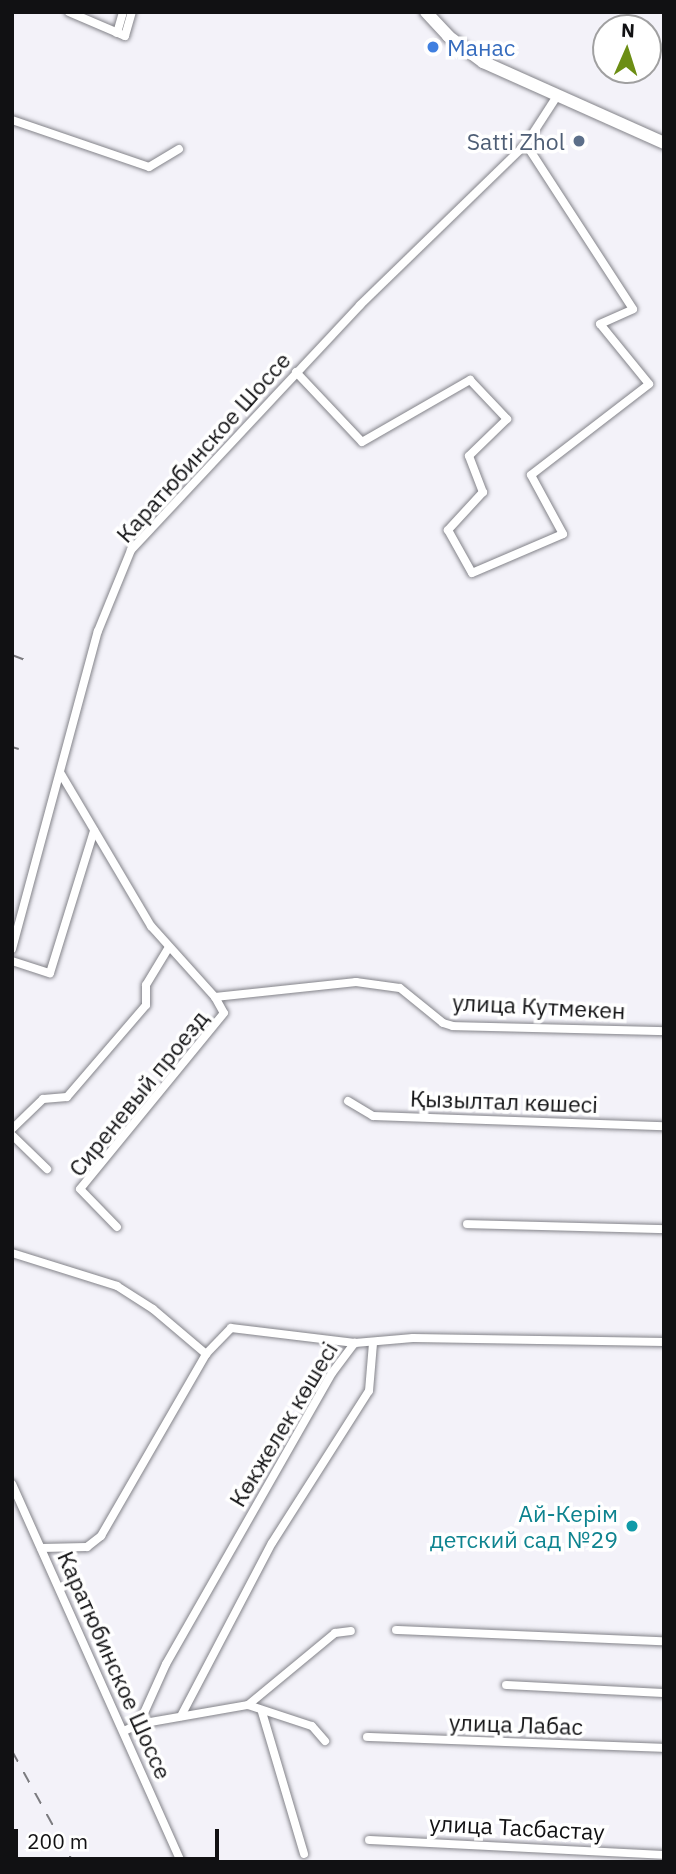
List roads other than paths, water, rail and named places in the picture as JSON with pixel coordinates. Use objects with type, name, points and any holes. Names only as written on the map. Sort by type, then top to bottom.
[{"type":"main road","points":[[426,12],[448,36],[483,62],[664,143]]},
{"type":"street","points":[[69,12],[125,36],[132,12]]},
{"type":"street","points":[[117,33],[122,12]]},
{"type":"street","name":"Каратюбинское Шоссе","points":[[12,948],[98,631],[131,550],[296,372],[526,144],[557,96]]},
{"type":"street","points":[[12,120],[149,167],[179,149]]},
{"type":"street","points":[[296,372],[362,443],[470,380],[508,419],[469,456],[483,492],[448,530],[472,573],[563,534],[531,475],[649,384],[600,324],[633,309],[526,144]]},
{"type":"street","name":"Сиреневый проезд","points":[[61,774],[151,926],[215,997],[223,1018],[80,1189],[117,1227]]},
{"type":"street","points":[[12,961],[50,973],[94,831]]},
{"type":"street","points":[[12,1129],[43,1099],[67,1097],[146,1005],[146,985],[169,947]]},
{"type":"street","name":"улица Кутмекен","points":[[215,997],[356,982],[400,988],[443,1023],[453,1026],[664,1031]]},
{"type":"street","name":"Қызылтал көшесі","points":[[348,1101],[373,1116],[664,1126]]},
{"type":"street","points":[[12,1135],[47,1169]]},
{"type":"street","points":[[467,1224],[664,1229]]},
{"type":"street","points":[[12,1253],[117,1286],[153,1309],[206,1354]]},
{"type":"street","points":[[41,1548],[87,1547],[101,1536],[206,1354],[230,1328],[355,1343]]},
{"type":"street","name":"Көкжелек көшесі","points":[[139,1724],[210,1586],[332,1373],[355,1343],[413,1338],[664,1342]]},
{"type":"street","points":[[181,1716],[272,1543],[369,1391],[373,1343]]},
{"type":"street","name":"Каратюбинское Шоссе","points":[[12,1484],[181,1862]]},
{"type":"street","points":[[396,1630],[664,1641]]},
{"type":"street","points":[[124,1731],[139,1724],[248,1705],[335,1633],[351,1631]]},
{"type":"street","points":[[506,1685],[664,1693]]},
{"type":"street","points":[[248,1705],[262,1712],[312,1726],[325,1741]]},
{"type":"street","points":[[262,1712],[304,1854]]},
{"type":"street","name":"улица Лабас","points":[[367,1737],[664,1748]]},
{"type":"street","name":"улица Тасбастау","points":[[369,1840],[664,1855]]},
{"type":"railway","points":[[12,655],[25,660]]},
{"type":"railway","points":[[12,747],[19,749]]},
{"type":"railway","points":[[12,1751],[73,1862]]},
{"type":"place","name":"Манас","points":[[433,47]]},
{"type":"place","name":"Satti Zhol","points":[[579,141]]},
{"type":"place","name":"Ай-Керім детский сад №29","points":[[632,1526]]}]
